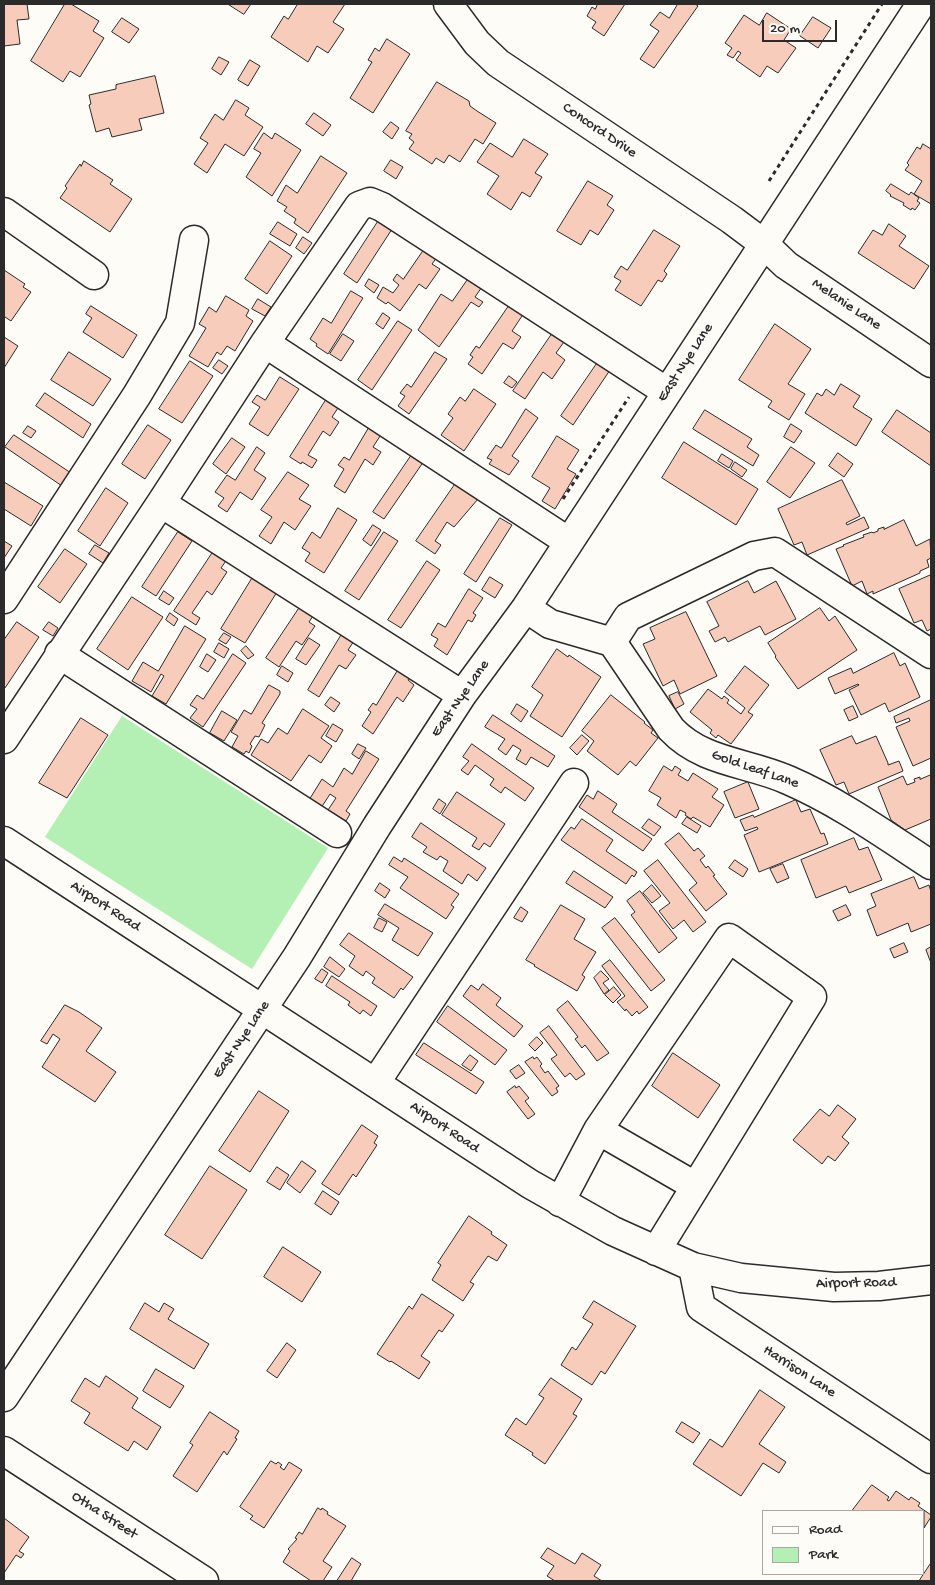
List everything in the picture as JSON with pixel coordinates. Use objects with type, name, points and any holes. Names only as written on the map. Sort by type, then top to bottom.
[{"type":"street","name":"Concord Drive","points":[[448,4],[477,43],[498,63],[764,244]]},
{"type":"street","name":"East Nye Lane","points":[[4,1397],[297,957],[377,826],[462,695],[526,608],[921,4]]},
{"type":"street","points":[[4,739],[265,343],[359,206],[370,202],[382,207],[667,392]]},
{"type":"street","points":[[4,212],[94,275]]},
{"type":"street","points":[[4,599],[137,395],[180,322],[194,240]]},
{"type":"street","name":"Melanie Lane","points":[[764,244],[786,264],[931,363]]},
{"type":"street","points":[[265,343],[569,542]]},
{"type":"street","points":[[161,503],[462,695]]},
{"type":"street","points":[[526,608],[550,624],[612,642],[628,616],[754,556],[775,552],[931,654]]},
{"type":"street","name":"Gold Leaf Lane","points":[[612,642],[671,729],[682,741],[715,757],[787,779],[818,794],[856,816],[931,866]]},
{"type":"street","points":[[59,654],[337,833]]},
{"type":"street","points":[[376,1082],[574,783]]},
{"type":"street","name":"Airport Road","points":[[4,841],[522,1179],[613,1231],[693,1267],[741,1278],[834,1288],[879,1286],[931,1280]]},
{"type":"street","points":[[560,1202],[598,1130],[729,938],[812,997],[656,1251]]},
{"type":"street","points":[[598,1130],[695,1186]]},
{"type":"street","name":"Harrison Lane","points":[[693,1267],[701,1307],[931,1459]]},
{"type":"street","name":"Otha Street","points":[[4,1451],[204,1581]]},
{"type":"path","points":[[769,181],[882,4]]},
{"type":"green space","points":[[122,716],[328,848],[252,969],[45,837]]},
{"type":"building","points":[[4,4],[27,4],[29,19],[17,20],[20,44],[4,46]]},
{"type":"building","points":[[65,4],[71,4],[99,21],[93,31],[104,38],[80,77],[70,71],[63,82],[31,61]]},
{"type":"building","points":[[228,4],[251,4],[244,14]]},
{"type":"building","points":[[298,4],[345,4],[333,22],[344,29],[328,53],[317,46],[308,62],[271,37],[284,16],[288,19]]},
{"type":"building","points":[[598,4],[625,4],[604,36],[592,28],[596,22],[587,16],[592,7],[595,9]]},
{"type":"building","points":[[678,4],[695,4],[698,6],[654,68],[640,59],[659,31],[650,25],[660,12],[669,18]]},
{"type":"building","points":[[767,13],[791,29],[784,40],[796,48],[778,73],[767,66],[760,77],[736,60],[741,53],[738,51],[733,58],[727,55],[732,48],[725,43],[744,15],[759,25]]},
{"type":"building","points":[[813,17],[831,28],[818,48],[800,36]]},
{"type":"building","points":[[122,18],[139,29],[129,43],[112,32]]},
{"type":"building","points":[[387,39],[410,54],[373,113],[350,98],[372,62],[368,60],[375,48],[379,51]]},
{"type":"building","points":[[219,57],[229,62],[221,75],[212,69]]},
{"type":"building","points":[[250,60],[260,66],[248,86],[238,80]]},
{"type":"building","points":[[155,76],[164,113],[139,119],[142,130],[112,137],[109,128],[96,132],[89,105],[91,104],[89,95],[116,89],[116,85]]},
{"type":"building","points":[[437,82],[469,101],[470,106],[496,123],[483,144],[475,139],[460,162],[449,155],[444,163],[436,158],[432,164],[409,149],[414,142],[409,138],[412,134],[406,131]]},
{"type":"building","points":[[236,100],[249,108],[245,115],[263,127],[244,156],[225,144],[207,173],[194,164],[208,143],[200,138],[215,114],[223,120]]},
{"type":"building","points":[[314,113],[331,125],[323,136],[306,124]]},
{"type":"building","points":[[391,122],[399,128],[392,139],[383,132]]},
{"type":"building","points":[[264,133],[272,139],[275,133],[301,150],[272,196],[246,177],[261,153],[254,149]]},
{"type":"building","points":[[524,139],[548,154],[535,173],[542,177],[530,197],[522,192],[511,210],[487,194],[499,176],[477,162],[490,143],[512,157]]},
{"type":"building","points":[[923,144],[931,149],[931,204],[914,194],[922,181],[905,170],[917,147],[920,149]]},
{"type":"building","points":[[321,156],[347,173],[308,233],[294,223],[296,219],[284,211],[287,207],[277,201],[286,185],[297,193]]},
{"type":"building","points":[[391,160],[403,167],[396,179],[384,171]]},
{"type":"building","points":[[84,161],[113,180],[110,184],[132,199],[110,232],[60,198],[67,188],[65,186]]},
{"type":"building","points":[[588,181],[613,196],[607,205],[614,210],[598,235],[590,230],[581,245],[557,231]]},
{"type":"building","points":[[891,184],[909,195],[911,192],[919,198],[917,201],[920,203],[915,210],[912,208],[911,210],[903,205],[904,203],[890,196],[886,191]]},
{"type":"building","points":[[381,217],[394,226],[357,283],[344,274]]},
{"type":"building","points":[[278,222],[297,234],[290,246],[270,234]]},
{"type":"building","points":[[889,224],[906,236],[899,246],[929,266],[914,289],[858,253],[873,230],[882,235]]},
{"type":"building","points":[[654,230],[680,246],[664,271],[667,274],[662,282],[658,280],[641,306],[615,290],[621,281],[614,277],[621,266],[627,270]]},
{"type":"building","points":[[303,237],[312,243],[304,254],[296,248]]},
{"type":"building","points":[[270,241],[292,256],[267,294],[245,279]]},
{"type":"building","points":[[428,244],[440,253],[432,264],[440,269],[426,289],[419,284],[400,311],[388,302],[386,304],[377,298],[383,287],[393,293],[399,285],[393,280],[397,274],[403,279]]},
{"type":"building","points":[[4,270],[25,284],[23,287],[31,292],[11,321],[4,318]]},
{"type":"building","points":[[471,275],[484,284],[475,297],[483,302],[479,307],[471,302],[439,347],[418,330],[441,294],[452,301]]},
{"type":"building","points":[[369,279],[379,285],[374,293],[365,286]]},
{"type":"building","points":[[351,291],[363,298],[328,354],[316,346],[317,344],[310,339],[323,318],[331,323]]},
{"type":"building","points":[[226,296],[249,310],[246,316],[253,321],[235,351],[227,346],[221,355],[217,352],[208,367],[189,356],[206,328],[199,324],[209,307],[216,312]]},
{"type":"building","points":[[258,299],[271,307],[265,316],[252,309]]},
{"type":"building","points":[[513,300],[526,310],[512,331],[521,337],[513,349],[503,343],[482,374],[468,364],[473,357],[470,355],[476,346],[479,348]]},
{"type":"building","points":[[91,306],[137,335],[123,358],[83,332],[92,318],[86,314]]},
{"type":"building","points":[[383,313],[390,318],[383,329],[376,324]]},
{"type":"building","points":[[398,321],[412,330],[372,390],[358,380]]},
{"type":"building","points":[[775,324],[811,349],[788,384],[805,394],[789,420],[768,407],[772,401],[739,380]]},
{"type":"building","points":[[554,331],[566,339],[556,353],[565,360],[552,379],[543,372],[525,399],[513,391]]},
{"type":"building","points":[[343,334],[354,341],[341,361],[330,354]]},
{"type":"building","points":[[4,337],[18,346],[4,368]]},
{"type":"building","points":[[69,352],[111,379],[93,406],[51,380]]},
{"type":"building","points":[[435,352],[447,359],[409,414],[398,406],[405,396],[400,393],[407,384],[411,387]]},
{"type":"building","points":[[219,360],[228,366],[222,374],[213,368]]},
{"type":"building","points":[[190,361],[213,376],[182,423],[159,409]]},
{"type":"building","points":[[598,362],[610,370],[573,425],[561,416]]},
{"type":"building","points":[[509,376],[517,382],[512,388],[504,383]]},
{"type":"building","points":[[280,377],[299,389],[268,436],[249,424],[260,407],[252,402],[257,395],[265,400]]},
{"type":"building","points":[[841,384],[860,396],[853,407],[872,419],[856,446],[805,413],[817,393],[822,396],[826,389],[834,395]]},
{"type":"building","points":[[474,389],[496,404],[464,451],[441,435],[453,418],[448,414],[460,397],[465,401]]},
{"type":"building","points":[[45,393],[91,424],[83,438],[36,406]]},
{"type":"building","points":[[326,400],[338,408],[332,417],[339,422],[330,436],[323,431],[308,455],[317,460],[312,468],[290,457]]},
{"type":"building","points":[[526,409],[538,418],[512,456],[519,461],[509,475],[489,464],[492,460],[487,458],[496,445],[501,448]]},
{"type":"building","points":[[705,410],[752,439],[747,447],[759,455],[753,466],[693,429]]},
{"type":"building","points":[[897,410],[931,433],[931,466],[882,432]]},
{"type":"building","points":[[791,424],[802,431],[794,443],[784,437]]},
{"type":"building","points":[[148,425],[171,440],[145,479],[122,464]]},
{"type":"building","points":[[28,426],[36,431],[31,438],[23,433]]},
{"type":"building","points":[[370,426],[382,433],[373,447],[381,452],[373,465],[365,459],[345,493],[334,486],[344,469],[338,465],[344,457],[349,460]]},
{"type":"building","points":[[14,435],[71,473],[62,486],[5,447]]},
{"type":"building","points":[[557,436],[579,450],[567,469],[576,474],[555,509],[542,501],[550,488],[532,477]]},
{"type":"building","points":[[232,438],[245,447],[226,474],[213,464]]},
{"type":"building","points":[[684,442],[758,489],[736,525],[662,478]]},
{"type":"building","points":[[257,447],[265,453],[254,470],[266,478],[252,500],[240,492],[227,512],[218,506],[224,498],[215,492],[227,475],[235,480]]},
{"type":"building","points":[[791,447],[815,463],[790,498],[767,482]]},
{"type":"building","points":[[413,453],[424,461],[384,519],[373,512]]},
{"type":"building","points":[[838,453],[853,464],[844,477],[829,466]]},
{"type":"building","points":[[722,454],[733,461],[729,468],[718,461]]},
{"type":"building","points":[[735,462],[747,470],[742,477],[731,469]]},
{"type":"building","points":[[288,472],[309,485],[299,499],[311,506],[295,530],[284,522],[271,544],[259,536],[272,517],[261,510]]},
{"type":"building","points":[[842,480],[860,516],[846,523],[847,525],[864,517],[869,528],[807,555],[802,542],[794,545],[778,509]]},
{"type":"building","points":[[4,482],[43,506],[31,526],[4,509]]},
{"type":"building","points":[[456,483],[478,499],[454,527],[447,522],[435,541],[441,545],[435,554],[416,541]]},
{"type":"building","points":[[106,488],[128,503],[100,546],[78,531]]},
{"type":"building","points":[[338,508],[357,520],[324,573],[305,561],[310,553],[302,548],[312,532],[320,538]]},
{"type":"building","points":[[500,518],[512,525],[476,582],[464,574]]},
{"type":"building","points":[[904,520],[916,546],[930,539],[931,558],[927,560],[929,567],[873,594],[873,591],[867,594],[862,581],[852,586],[836,549],[864,537],[863,535],[873,533],[884,527],[884,529]]},
{"type":"building","points":[[373,525],[381,530],[371,546],[363,540]]},
{"type":"building","points":[[178,532],[192,541],[156,596],[142,587]]},
{"type":"building","points":[[384,532],[398,541],[359,600],[345,591]]},
{"type":"building","points":[[4,541],[12,546],[4,558]]},
{"type":"building","points":[[95,545],[109,553],[103,563],[89,554]]},
{"type":"building","points":[[217,546],[230,555],[221,568],[227,572],[212,595],[207,591],[192,613],[200,618],[196,625],[174,611]]},
{"type":"building","points":[[65,549],[87,564],[60,603],[38,587]]},
{"type":"building","points":[[427,561],[440,570],[401,628],[388,620]]},
{"type":"building","points":[[931,575],[931,629],[927,631],[922,620],[914,623],[899,589]]},
{"type":"building","points":[[253,577],[277,592],[245,643],[221,629]]},
{"type":"building","points":[[490,577],[503,585],[495,598],[482,590]]},
{"type":"building","points":[[748,581],[754,593],[776,581],[796,619],[765,635],[760,626],[728,642],[725,637],[715,642],[709,631],[719,626],[707,602]]},
{"type":"building","points":[[469,589],[483,598],[473,613],[476,615],[472,622],[468,620],[447,655],[434,646],[438,639],[431,635],[438,623],[445,627]]},
{"type":"building","points":[[164,591],[174,598],[169,605],[159,599]]},
{"type":"building","points":[[132,597],[163,617],[128,670],[97,649]]},
{"type":"building","points":[[300,607],[313,616],[309,622],[315,626],[302,645],[296,641],[279,667],[266,658]]},
{"type":"building","points":[[820,608],[829,621],[835,616],[857,650],[798,689],[775,657],[768,643]]},
{"type":"building","points":[[686,612],[717,676],[680,694],[674,680],[663,686],[643,644],[655,639],[650,628]]},
{"type":"building","points":[[170,613],[178,619],[174,626],[166,620]]},
{"type":"building","points":[[17,622],[39,637],[5,688],[4,640]]},
{"type":"building","points":[[49,622],[58,628],[53,636],[43,630]]},
{"type":"building","points":[[185,626],[206,639],[166,704],[152,696],[164,676],[161,674],[151,692],[132,681],[143,662],[158,671]]},
{"type":"building","points":[[224,633],[231,637],[226,644],[219,640]]},
{"type":"building","points":[[342,634],[354,641],[348,650],[356,655],[346,669],[339,665],[319,697],[308,690]]},
{"type":"building","points":[[309,638],[320,645],[306,665],[296,659]]},
{"type":"building","points":[[219,643],[229,649],[224,658],[214,652]]},
{"type":"building","points":[[246,646],[254,655],[248,659],[241,651]]},
{"type":"building","points":[[557,649],[601,677],[562,737],[530,716],[543,695],[532,687]]},
{"type":"building","points":[[894,653],[900,666],[905,663],[920,697],[889,712],[885,703],[861,715],[849,690],[858,684],[835,694],[828,678],[851,668],[853,673]]},
{"type":"building","points":[[207,654],[216,660],[208,672],[200,667]]},
{"type":"building","points":[[233,654],[246,663],[203,727],[190,718],[197,709],[190,705],[197,695],[203,699]]},
{"type":"building","points":[[282,666],[293,673],[288,682],[277,675]]},
{"type":"building","points":[[745,666],[769,685],[748,712],[753,715],[731,744],[718,735],[716,738],[710,733],[712,730],[690,712],[708,689],[722,699],[724,696],[729,700],[727,703],[741,714],[745,708],[725,692]]},
{"type":"building","points":[[400,667],[411,675],[408,680],[414,685],[403,702],[397,697],[373,734],[362,726],[371,712],[368,710],[373,703],[376,705]]},
{"type":"building","points":[[269,685],[280,691],[280,694],[262,723],[265,725],[259,737],[255,736],[250,744],[252,746],[249,753],[246,751],[244,754],[232,747],[238,736],[231,732],[244,710],[251,714]]},
{"type":"building","points":[[678,692],[684,704],[675,709],[669,696]]},
{"type":"building","points":[[611,695],[645,722],[653,730],[651,733],[658,738],[636,766],[630,761],[618,775],[587,751],[594,741],[582,731]]},
{"type":"building","points":[[331,697],[340,703],[334,712],[325,705]]},
{"type":"building","points":[[931,700],[931,758],[913,766],[896,727],[910,721],[909,718],[896,723],[894,717]]},
{"type":"building","points":[[517,704],[528,711],[521,722],[511,714]]},
{"type":"building","points":[[853,706],[858,717],[849,721],[844,710]]},
{"type":"building","points":[[303,709],[329,726],[321,738],[332,746],[321,763],[309,755],[291,781],[251,755],[261,739],[268,743],[278,728],[287,734]]},
{"type":"building","points":[[222,711],[237,720],[224,741],[210,733]]},
{"type":"building","points":[[493,715],[555,756],[548,767],[531,757],[526,765],[516,759],[521,750],[513,745],[506,755],[498,749],[505,739],[485,727]]},
{"type":"building","points":[[81,718],[108,735],[67,798],[39,783]]},
{"type":"building","points":[[333,724],[343,730],[336,742],[326,736]]},
{"type":"building","points":[[582,735],[589,741],[577,755],[570,748]]},
{"type":"building","points":[[852,736],[856,744],[876,736],[888,765],[899,761],[903,771],[849,794],[844,782],[836,785],[820,750]]},
{"type":"building","points":[[358,744],[366,748],[359,759],[352,754]]},
{"type":"building","points":[[472,744],[534,788],[525,801],[505,787],[501,793],[490,785],[494,779],[475,765],[468,775],[461,770],[469,761],[463,757]]},
{"type":"building","points":[[366,751],[379,759],[346,811],[350,814],[346,821],[328,810],[336,798],[330,794],[321,808],[309,800],[322,779],[333,787],[344,768],[352,774]]},
{"type":"building","points":[[664,766],[672,771],[675,766],[681,770],[678,775],[688,781],[693,773],[718,789],[712,797],[724,805],[710,827],[693,817],[691,819],[680,810],[676,818],[657,805],[661,798],[649,791]]},
{"type":"building","points":[[931,775],[931,819],[905,830],[891,820],[878,787],[903,776],[907,785],[915,782],[914,779]]},
{"type":"building","points":[[748,782],[759,809],[735,818],[724,792]]},
{"type":"building","points":[[598,791],[617,804],[612,812],[652,839],[643,851],[579,807],[587,795],[593,799]]},
{"type":"building","points":[[457,792],[505,824],[490,847],[484,843],[479,850],[472,846],[477,838],[442,815]]},
{"type":"building","points":[[439,799],[446,804],[440,814],[433,809]]},
{"type":"building","points":[[796,800],[801,812],[810,809],[821,834],[824,833],[828,844],[759,872],[744,835],[758,829],[757,827],[745,831],[740,820],[753,815],[754,817]]},
{"type":"building","points":[[687,817],[701,826],[697,833],[682,824]]},
{"type":"building","points":[[582,819],[613,840],[606,851],[637,872],[634,877],[632,875],[626,884],[561,840],[571,827],[574,829]]},
{"type":"building","points":[[649,819],[661,827],[654,836],[642,828]]},
{"type":"building","points":[[421,823],[486,868],[477,881],[468,874],[462,884],[443,871],[448,861],[440,856],[437,860],[423,852],[427,847],[412,837]]},
{"type":"building","points":[[679,833],[694,851],[698,848],[705,856],[700,860],[706,868],[708,866],[727,894],[706,911],[689,890],[697,883],[665,844]]},
{"type":"building","points":[[854,838],[859,850],[868,847],[882,880],[849,893],[846,886],[816,898],[801,860]]},
{"type":"building","points":[[394,857],[402,862],[404,858],[459,894],[451,905],[454,907],[446,919],[400,888],[408,877],[389,865]]},
{"type":"building","points":[[658,860],[706,922],[693,932],[684,920],[673,929],[659,911],[670,903],[644,871]]},
{"type":"building","points":[[735,860],[748,869],[743,877],[729,868]]},
{"type":"building","points":[[783,864],[789,878],[777,883],[770,869]]},
{"type":"building","points":[[574,871],[613,897],[605,908],[566,883]]},
{"type":"building","points":[[914,877],[919,889],[929,885],[931,892],[931,924],[911,932],[908,923],[877,936],[867,910],[876,906],[871,894]]},
{"type":"building","points":[[380,883],[390,890],[385,898],[375,891]]},
{"type":"building","points":[[652,885],[661,896],[652,903],[643,893]]},
{"type":"building","points":[[640,891],[677,938],[659,953],[631,915],[635,912],[627,901]]},
{"type":"building","points":[[385,904],[433,933],[418,956],[392,940],[399,928],[378,915]]},
{"type":"building","points":[[561,905],[585,919],[574,939],[596,952],[582,975],[585,977],[577,991],[526,960]]},
{"type":"building","points":[[846,905],[851,915],[838,921],[833,911]]},
{"type":"building","points":[[521,907],[528,912],[522,922],[514,918]]},
{"type":"building","points":[[379,918],[387,922],[382,932],[374,928]]},
{"type":"building","points":[[615,918],[665,980],[651,991],[602,928]]},
{"type":"building","points":[[349,933],[413,977],[403,990],[401,988],[394,998],[372,983],[375,978],[366,971],[363,976],[349,966],[355,956],[340,945]]},
{"type":"building","points":[[904,943],[908,952],[894,958],[890,949]]},
{"type":"building","points":[[931,947],[931,963],[926,950]]},
{"type":"building","points":[[330,957],[345,969],[339,977],[324,967]]},
{"type":"building","points":[[610,960],[648,1007],[639,1014],[637,1011],[632,1016],[617,1002],[625,996],[602,966]]},
{"type":"building","points":[[322,969],[328,973],[322,983],[315,979]]},
{"type":"building","points":[[601,971],[609,979],[603,983],[609,990],[604,994],[594,978]]},
{"type":"building","points":[[332,976],[377,1006],[371,1016],[363,1010],[360,1014],[348,1005],[350,1002],[326,986]]},
{"type":"building","points":[[483,984],[501,998],[496,1005],[523,1026],[514,1037],[463,996],[471,985],[478,990]]},
{"type":"building","points":[[614,987],[621,995],[613,1003],[605,995]]},
{"type":"building","points":[[568,1001],[609,1053],[597,1061],[585,1045],[582,1048],[575,1039],[578,1037],[557,1010]]},
{"type":"building","points":[[65,1005],[102,1028],[86,1051],[116,1072],[95,1102],[42,1067],[60,1039],[53,1034],[47,1044],[41,1041]]},
{"type":"building","points":[[448,1006],[507,1050],[495,1065],[437,1022]]},
{"type":"building","points":[[549,1026],[585,1074],[576,1080],[570,1073],[565,1077],[551,1059],[557,1055],[540,1033]]},
{"type":"building","points":[[537,1037],[543,1043],[535,1051],[529,1045]]},
{"type":"building","points":[[424,1043],[484,1082],[476,1094],[416,1055]]},
{"type":"building","points":[[673,1053],[720,1085],[698,1118],[652,1086]]},
{"type":"building","points":[[470,1055],[478,1061],[471,1071],[462,1065]]},
{"type":"building","points":[[533,1057],[534,1059],[537,1057],[545,1073],[548,1071],[559,1086],[556,1088],[558,1092],[552,1096],[525,1062]]},
{"type":"building","points":[[519,1065],[525,1073],[516,1079],[510,1071]]},
{"type":"building","points":[[515,1086],[516,1088],[519,1086],[529,1098],[525,1101],[535,1114],[528,1119],[507,1092]]},
{"type":"building","points":[[259,1091],[289,1111],[250,1172],[219,1151]]},
{"type":"building","points":[[838,1105],[856,1119],[842,1137],[849,1143],[835,1161],[828,1156],[822,1164],[793,1140],[820,1109],[829,1116]]},
{"type":"building","points":[[362,1125],[378,1136],[374,1143],[377,1145],[356,1177],[353,1174],[339,1195],[322,1184]]},
{"type":"building","points":[[302,1161],[316,1171],[300,1193],[287,1183]]},
{"type":"building","points":[[210,1166],[247,1190],[202,1259],[165,1235]]},
{"type":"building","points":[[277,1167],[289,1175],[280,1190],[267,1182]]},
{"type":"building","points":[[323,1191],[339,1202],[331,1215],[315,1204]]},
{"type":"building","points":[[469,1216],[507,1245],[497,1261],[488,1256],[470,1282],[474,1284],[463,1301],[432,1280],[441,1265],[438,1263]]},
{"type":"building","points":[[283,1247],[321,1272],[302,1302],[264,1277]]},
{"type":"building","points":[[422,1294],[454,1315],[442,1332],[439,1330],[421,1356],[430,1362],[419,1379],[377,1354],[409,1306],[412,1309]]},
{"type":"building","points":[[594,1301],[636,1326],[605,1374],[601,1371],[592,1385],[561,1365],[572,1347],[576,1350],[593,1324],[583,1318]]},
{"type":"building","points":[[145,1303],[159,1312],[164,1303],[174,1309],[168,1319],[209,1344],[194,1369],[130,1329]]},
{"type":"building","points":[[287,1343],[296,1350],[277,1378],[267,1371]]},
{"type":"building","points":[[156,1369],[184,1386],[170,1408],[143,1391]]},
{"type":"building","points":[[106,1376],[138,1398],[132,1408],[161,1427],[147,1450],[134,1441],[128,1451],[84,1423],[90,1413],[71,1401],[85,1378],[99,1387]]},
{"type":"building","points":[[551,1378],[582,1399],[573,1414],[577,1416],[545,1464],[532,1455],[533,1453],[505,1435],[516,1418],[526,1425],[544,1398],[539,1395]]},
{"type":"building","points":[[760,1390],[785,1407],[759,1444],[786,1462],[779,1473],[763,1463],[741,1496],[693,1464],[710,1439],[722,1447]]},
{"type":"building","points":[[210,1412],[239,1431],[235,1438],[237,1439],[227,1455],[224,1451],[197,1492],[173,1476],[193,1445],[190,1443]]},
{"type":"building","points":[[682,1422],[700,1433],[693,1443],[676,1432]]},
{"type":"building","points":[[271,1461],[276,1464],[278,1462],[284,1470],[289,1462],[302,1470],[264,1528],[250,1519],[253,1516],[240,1507]]},
{"type":"building","points":[[872,1485],[889,1497],[887,1500],[889,1501],[896,1491],[909,1500],[911,1497],[920,1503],[918,1506],[924,1510],[853,1510]]},
{"type":"building","points":[[318,1508],[321,1510],[322,1508],[328,1512],[327,1514],[346,1526],[323,1561],[332,1567],[323,1581],[311,1581],[283,1562],[290,1551],[288,1549],[297,1539],[295,1538],[299,1532],[302,1534]]},
{"type":"building","points":[[925,1511],[931,1517],[925,1526]]},
{"type":"building","points":[[4,1518],[29,1537],[19,1551],[24,1554],[21,1558],[16,1555],[4,1573]]},
{"type":"building","points":[[548,1548],[575,1564],[582,1553],[601,1565],[594,1576],[602,1581],[555,1581],[547,1576],[554,1566],[541,1558]]},
{"type":"building","points":[[352,1558],[361,1564],[351,1581],[337,1581]]},
{"type":"building","points":[[931,1563],[931,1581],[920,1580]]}]
